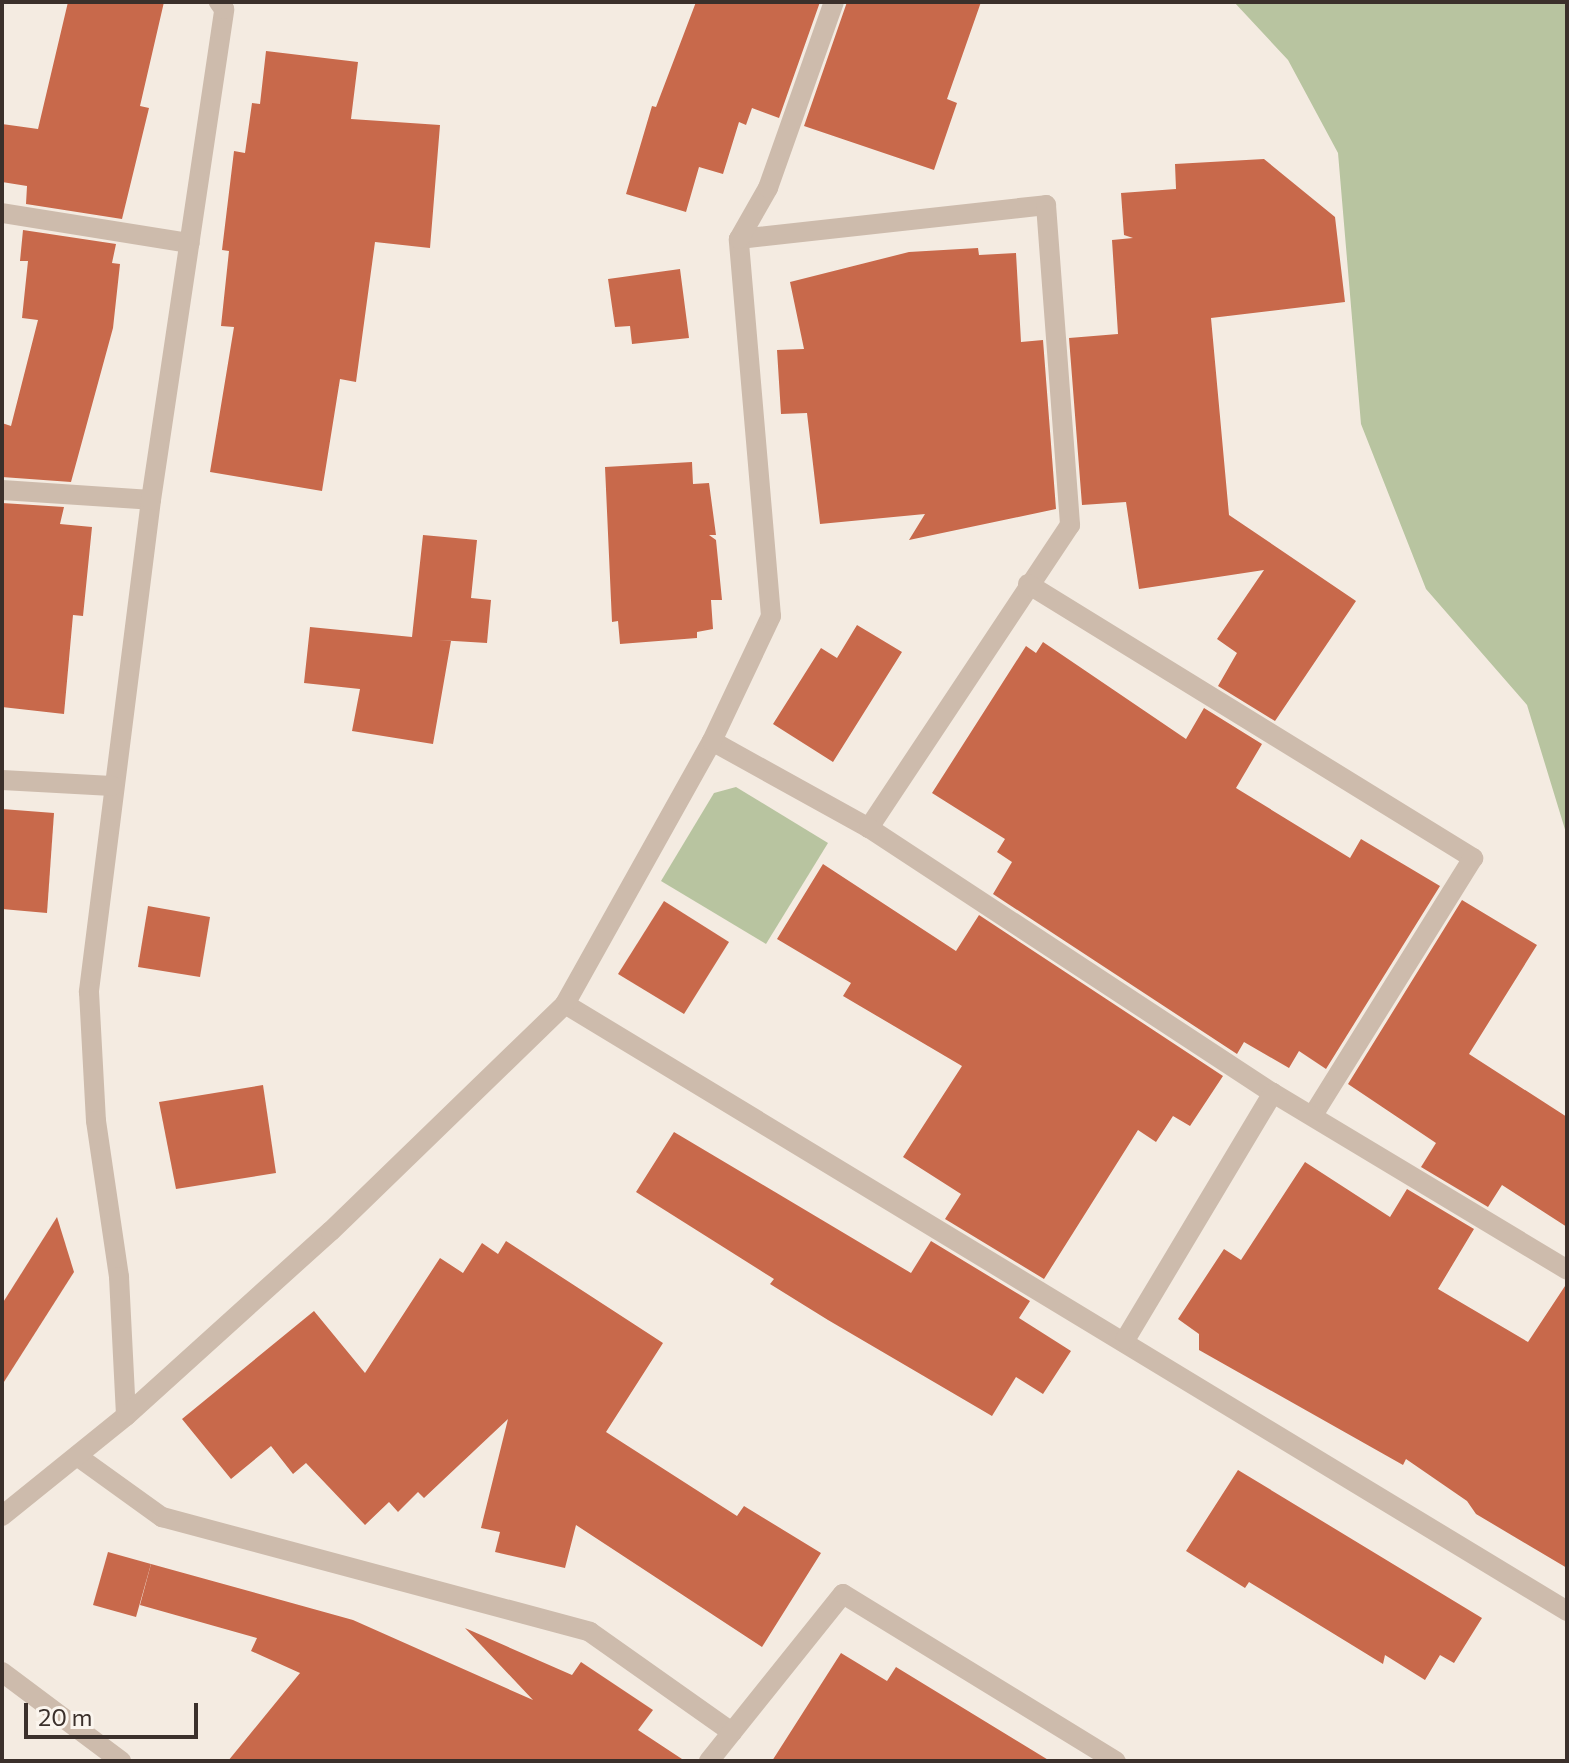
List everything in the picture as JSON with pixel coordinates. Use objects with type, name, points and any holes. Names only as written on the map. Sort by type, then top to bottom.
[{"type":"street","points":[[126,1416],[119,1277],[96,1121],[89,992],[112,786],[151,500],[224,9],[219,2]]},
{"type":"street","points":[[2,1516],[126,1416],[331,1231],[565,1004],[712,741],[771,616],[739,239],[768,188],[834,2]]},
{"type":"street","points":[[739,239],[1046,205],[1070,525],[869,828]]},
{"type":"street","points":[[2,213],[190,243]]},
{"type":"street","points":[[2,490],[151,500]]},
{"type":"street","points":[[1028,584],[1473,858],[1313,1115]]},
{"type":"street","points":[[712,741],[869,828],[1273,1093],[1567,1270]]},
{"type":"street","points":[[2,780],[112,786]]},
{"type":"street","points":[[565,1004],[1125,1340],[1567,1611]]},
{"type":"street","points":[[1125,1340],[1273,1093]]},
{"type":"street","points":[[77,1456],[162,1517],[590,1632],[732,1732]]},
{"type":"street","points":[[709,1761],[843,1594],[1116,1761]]},
{"type":"street","points":[[2,1672],[121,1761]]},
{"type":"green space","points":[[1234,2],[1567,2],[1567,836],[1527,705],[1426,589],[1361,424],[1338,153],[1288,60]]},
{"type":"green space","points":[[736,787],[828,843],[766,944],[661,881],[714,793]]},
{"type":"building","points":[[68,2],[164,2],[140,106],[149,108],[122,219],[26,204],[27,186],[2,182],[2,124],[38,129]]},
{"type":"building","points":[[696,2],[820,2],[779,118],[752,108],[746,125],[739,122],[723,174],[699,167],[686,212],[626,194],[652,106],[656,107]]},
{"type":"building","points":[[847,2],[981,2],[947,99],[957,103],[934,170],[804,126]]},
{"type":"building","points":[[266,51],[358,62],[351,119],[440,125],[430,248],[375,242],[356,382],[340,379],[322,491],[210,472],[234,327],[221,326],[229,251],[222,250],[234,151],[245,153],[252,103],[260,104]]},
{"type":"building","points":[[1264,159],[1335,217],[1345,302],[1211,318],[1229,515],[1356,601],[1275,721],[1218,686],[1237,653],[1217,639],[1264,570],[1139,589],[1126,502],[1082,505],[1069,338],[1118,334],[1112,240],[1133,238],[1124,235],[1121,193],[1176,189],[1175,164]]},
{"type":"building","points":[[23,230],[116,244],[112,263],[120,264],[113,328],[71,482],[2,477],[2,423],[11,426],[38,320],[22,318],[28,261],[20,261]]},
{"type":"building","points":[[978,248],[979,255],[1016,253],[1021,342],[1043,340],[1056,509],[909,540],[925,514],[820,524],[807,413],[781,414],[777,350],[804,349],[790,282],[909,252]]},
{"type":"building","points":[[680,269],[689,338],[632,344],[630,326],[615,327],[608,279]]},
{"type":"building","points":[[692,462],[693,484],[709,483],[716,535],[709,535],[716,540],[722,600],[711,600],[713,629],[697,632],[697,638],[620,644],[618,621],[612,622],[605,467]]},
{"type":"building","points":[[2,503],[64,507],[60,524],[92,527],[83,616],[73,615],[64,714],[2,707]]},
{"type":"building","points":[[423,535],[477,540],[471,598],[491,600],[487,643],[438,640],[451,641],[433,744],[352,731],[360,689],[304,683],[310,627],[412,637]]},
{"type":"building","points":[[857,625],[902,652],[833,762],[773,724],[821,648],[837,658]]},
{"type":"building","points":[[1043,642],[1186,739],[1204,708],[1262,744],[1236,788],[1350,858],[1361,839],[1440,886],[1326,1069],[1299,1051],[1289,1068],[1244,1042],[1237,1054],[993,894],[1012,862],[997,852],[1005,839],[932,793],[1026,646],[1036,653]]},
{"type":"building","points":[[2,809],[54,813],[47,913],[2,909]]},
{"type":"building","points":[[823,864],[956,951],[979,915],[1223,1076],[1190,1126],[1173,1116],[1156,1142],[1138,1130],[1044,1279],[945,1219],[961,1194],[903,1157],[962,1066],[843,996],[851,983],[777,939]]},
{"type":"building","points":[[1462,900],[1537,945],[1469,1054],[1567,1117],[1567,1227],[1502,1185],[1488,1207],[1421,1167],[1436,1143],[1348,1084]]},
{"type":"building","points":[[664,901],[729,942],[684,1014],[618,974]]},
{"type":"building","points":[[148,906],[210,917],[200,977],[138,967]]},
{"type":"building","points":[[263,1085],[276,1173],[176,1189],[159,1102]]},
{"type":"building","points":[[674,1132],[911,1273],[931,1241],[1030,1301],[1019,1318],[1071,1351],[1043,1394],[1016,1377],[992,1416],[770,1284],[774,1279],[636,1192]]},
{"type":"building","points":[[1305,1162],[1390,1217],[1407,1189],[1474,1229],[1438,1289],[1528,1342],[1567,1283],[1567,1568],[1476,1514],[1467,1501],[1406,1459],[1403,1465],[1199,1350],[1199,1334],[1178,1319],[1224,1249],[1241,1260]]},
{"type":"building","points":[[57,1217],[74,1272],[2,1385],[2,1304]]},
{"type":"building","points":[[506,1241],[663,1343],[606,1432],[737,1516],[744,1506],[821,1553],[762,1647],[576,1525],[565,1568],[495,1552],[500,1532],[481,1528],[508,1419],[424,1498],[418,1492],[398,1512],[389,1502],[365,1525],[306,1463],[293,1474],[271,1446],[231,1479],[182,1419],[314,1311],[365,1373],[440,1258],[463,1273],[482,1243],[498,1254]]},
{"type":"building","points":[[1238,1470],[1482,1618],[1454,1663],[1440,1655],[1425,1680],[1385,1655],[1383,1664],[1249,1582],[1245,1588],[1186,1551]]},
{"type":"building","points":[[108,1552],[151,1564],[136,1617],[93,1605]]},
{"type":"building","points":[[151,1564],[353,1620],[533,1700],[465,1628],[572,1675],[581,1662],[653,1710],[638,1730],[685,1761],[228,1761],[300,1673],[251,1651],[257,1638],[140,1605]]},
{"type":"building","points":[[841,1653],[887,1681],[896,1667],[1050,1761],[772,1761]]}]
